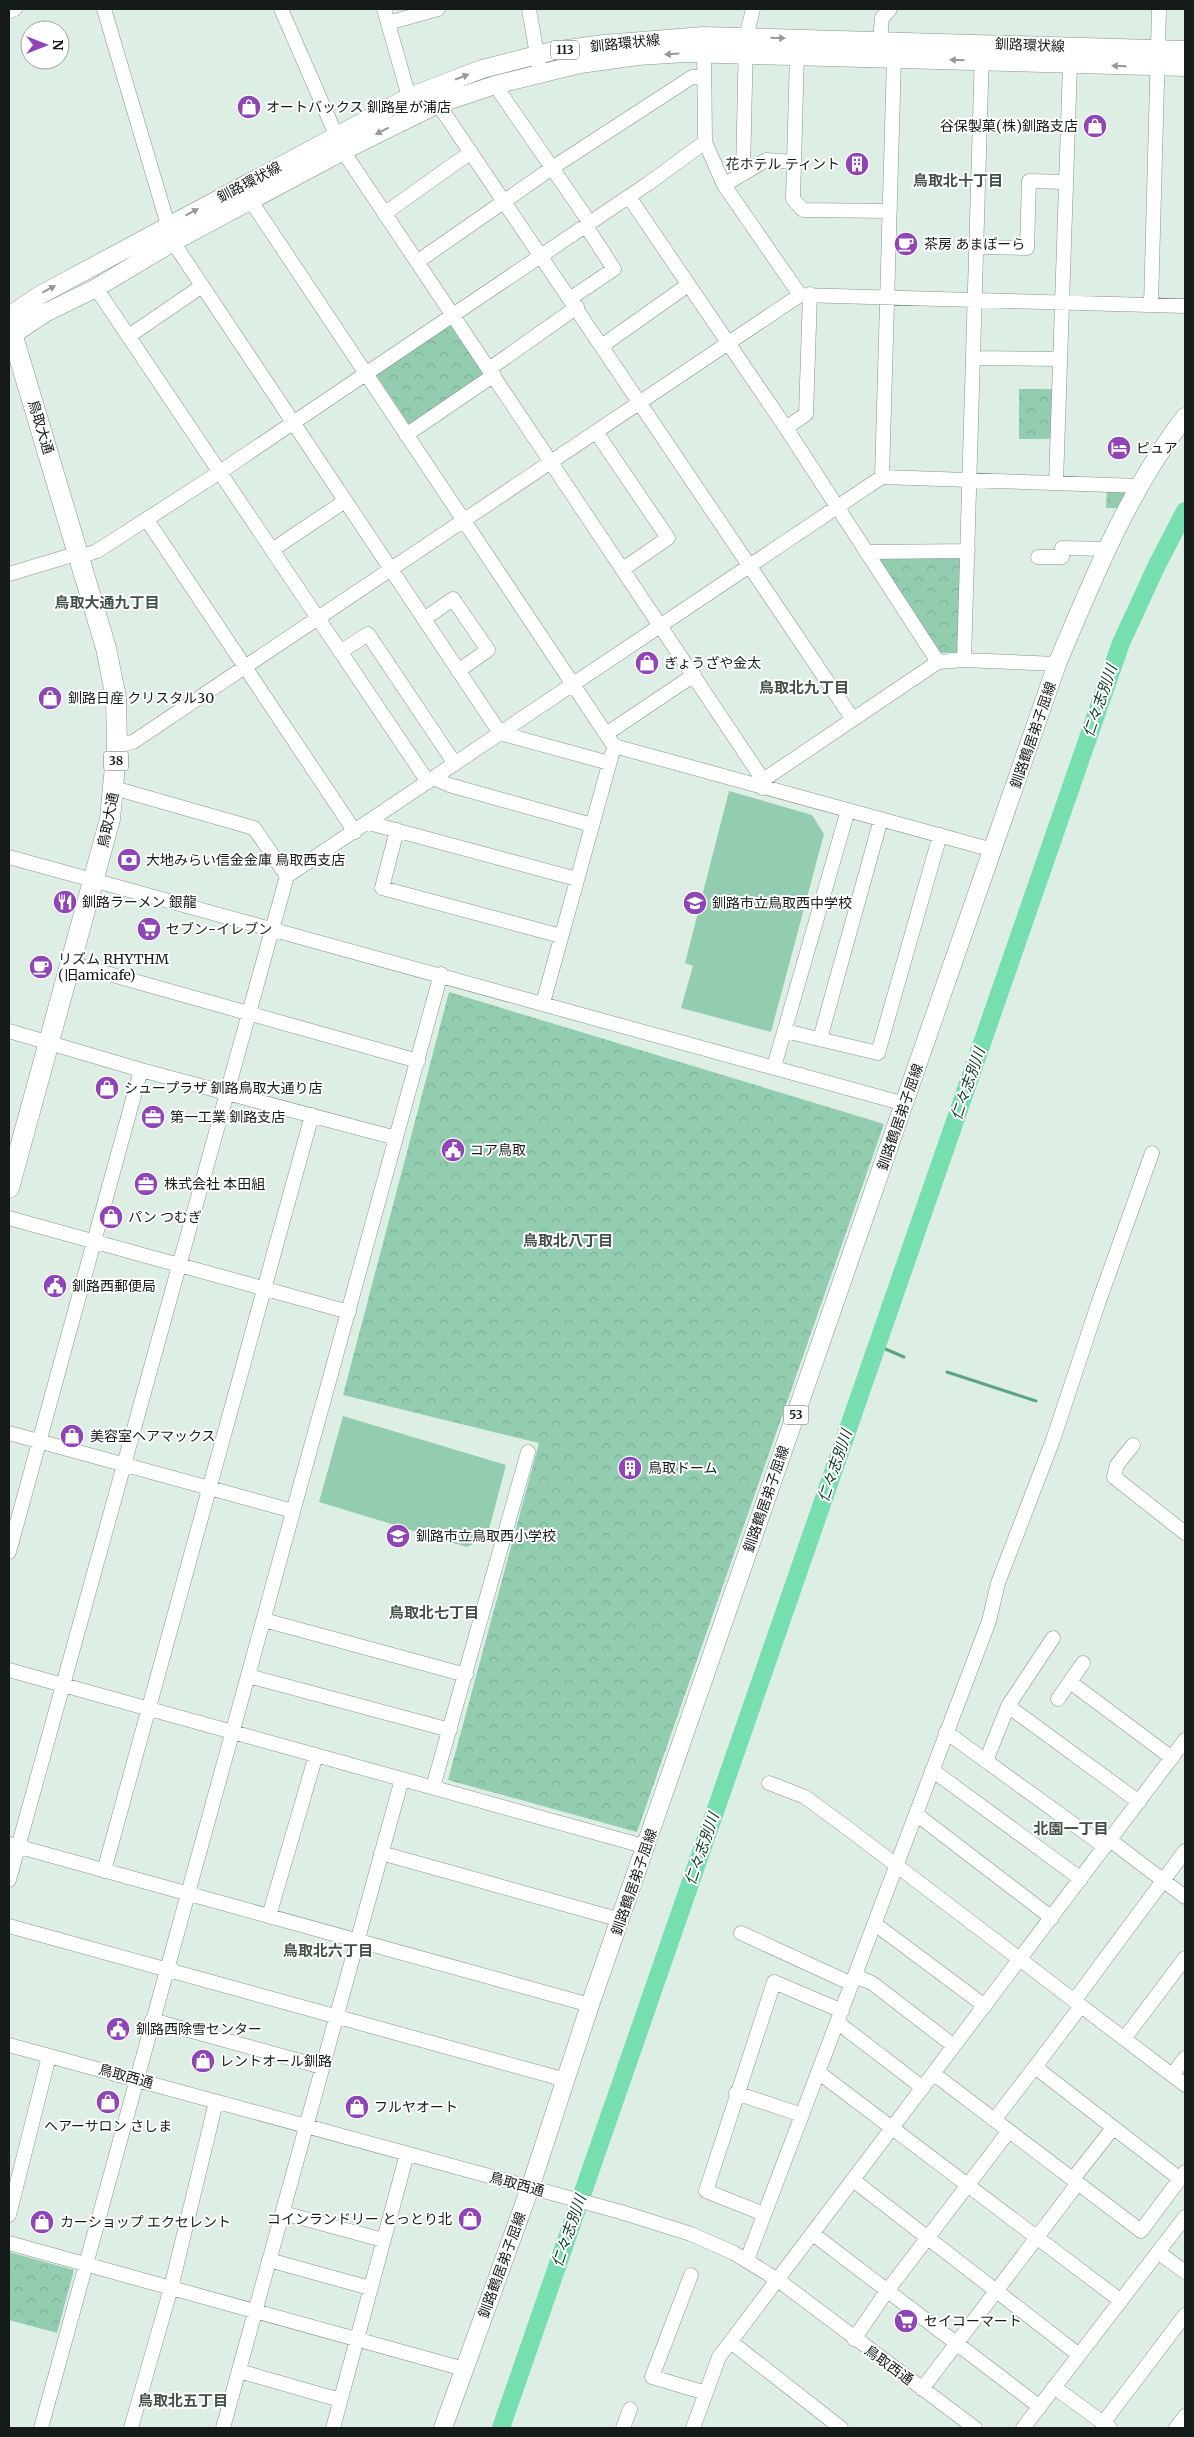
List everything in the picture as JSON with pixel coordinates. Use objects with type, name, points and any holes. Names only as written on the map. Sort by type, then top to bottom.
[{"type":"highway","name":"鳥取大通","points":[[9,1188],[110,819],[117,744],[116,698],[106,648],[80,555],[10,328]]},
{"type":"main road","name":"釧路環状線","points":[[338,143],[409,97],[436,96],[495,84],[538,64],[604,44],[746,46],[880,41],[982,52],[1070,65],[1157,58],[1185,50]]},
{"type":"main road","name":"釧路環状線","points":[[746,46],[797,55],[894,59],[982,52],[1157,58],[1185,67]]},
{"type":"main road","name":"釧路環状線","points":[[10,328],[96,288],[173,242],[246,194],[338,143],[436,96],[482,69],[538,64]]},
{"type":"main road","name":"釧路環状線","points":[[10,328],[40,294],[169,225],[246,194]]},
{"type":"main road","name":"釧路鶴居弟子屈線","points":[[443,2428],[464,2369],[535,2190],[566,2080],[590,2006],[1057,664],[1108,549],[1140,486],[1185,417]]},
{"type":"street","points":[[9,11],[15,9]]},
{"type":"street","points":[[104,9],[173,242],[500,734],[609,763]]},
{"type":"street","points":[[281,9],[338,143],[694,675],[763,784]]},
{"type":"street","points":[[384,9],[409,97]]},
{"type":"street","points":[[388,23],[438,9]]},
{"type":"street","points":[[529,9],[538,64]]},
{"type":"street","points":[[743,174],[746,46],[753,9]]},
{"type":"street","points":[[880,41],[882,18],[890,9]]},
{"type":"street","points":[[1151,305],[1159,9]]},
{"type":"street","points":[[704,45],[705,142],[724,185],[805,294],[806,414],[786,428]]},
{"type":"street","points":[[964,660],[982,52]]},
{"type":"street","points":[[797,55],[793,199],[803,210],[890,211]]},
{"type":"street","points":[[882,477],[894,59]]},
{"type":"street","points":[[1056,483],[1070,65]]},
{"type":"street","points":[[417,262],[552,168],[692,77],[703,77]]},
{"type":"street","points":[[406,435],[491,372],[614,269],[552,168],[495,84]]},
{"type":"street","points":[[436,96],[504,202],[542,255],[852,718]]},
{"type":"street","points":[[9,574],[97,551],[147,520],[588,225],[705,142]]},
{"type":"street","points":[[384,214],[471,152]]},
{"type":"street","points":[[724,185],[766,160],[794,162]]},
{"type":"street","points":[[976,247],[1027,248],[1030,181],[1065,182]]},
{"type":"street","points":[[246,194],[610,740],[609,763],[543,1003]]},
{"type":"street","points":[[628,197],[786,428],[938,662]]},
{"type":"street","points":[[602,345],[688,285]]},
{"type":"street","points":[[129,336],[202,286]]},
{"type":"street","points":[[96,288],[340,652],[431,780],[592,824]]},
{"type":"street","points":[[117,744],[133,742],[727,343],[805,294],[1185,306]]},
{"type":"street","points":[[973,358],[1060,359]]},
{"type":"street","points":[[596,432],[668,538],[623,569]]},
{"type":"street","points":[[9,1880],[14,1846],[63,1684],[287,876],[369,823],[882,477],[1140,486]]},
{"type":"street","points":[[272,550],[345,501]]},
{"type":"street","points":[[147,520],[355,832]]},
{"type":"street","points":[[1038,557],[1062,557],[1062,548],[1108,549]]},
{"type":"street","points":[[866,552],[968,551]]},
{"type":"street","points":[[424,619],[453,599],[488,650],[458,670]]},
{"type":"street","points":[[340,652],[368,634],[455,764]]},
{"type":"street","points":[[763,784],[852,718],[938,662],[964,660],[1057,664]]},
{"type":"street","points":[[610,740],[694,675]]},
{"type":"street","points":[[610,740],[881,820],[993,850]]},
{"type":"street","points":[[114,788],[254,828],[287,876]]},
{"type":"street","points":[[774,1067],[848,810]]},
{"type":"street","points":[[820,1039],[881,820]]},
{"type":"street","points":[[369,823],[577,879]]},
{"type":"street","points":[[397,830],[382,888],[561,936]]},
{"type":"street","points":[[785,1030],[878,1054],[940,835]]},
{"type":"street","points":[[9,857],[272,930],[441,974],[905,1104]]},
{"type":"street","points":[[70,963],[248,1015],[418,1061]]},
{"type":"street","points":[[40,2428],[441,974]]},
{"type":"street","points":[[9,1031],[141,1070],[227,1091],[396,1138]]},
{"type":"street","points":[[9,1552],[141,1070]]},
{"type":"street","points":[[104,1870],[312,1115]]},
{"type":"street","points":[[746,2260],[989,1621],[998,1583],[1053,1440],[1098,1304],[1152,1154]]},
{"type":"street","points":[[9,1218],[349,1312]]},
{"type":"street","points":[[9,1433],[293,1512]]},
{"type":"street","points":[[1133,1444],[1117,1465],[1114,1477],[1185,1533]]},
{"type":"street","points":[[433,1787],[528,1452]]},
{"type":"street","points":[[264,1620],[466,1675]]},
{"type":"street","points":[[986,1761],[1008,1706],[1053,1638]]},
{"type":"street","points":[[1058,1699],[1083,1663]]},
{"type":"street","points":[[9,1670],[646,1846]]},
{"type":"street","points":[[248,1676],[450,1730]]},
{"type":"street","points":[[1070,1682],[1172,1758]]},
{"type":"street","points":[[1008,1706],[1139,1802]]},
{"type":"street","points":[[946,1732],[1108,1844],[1164,1880],[1185,1897]]},
{"type":"street","points":[[693,2428],[719,2358],[1185,1740]]},
{"type":"street","points":[[269,1916],[316,1755]]},
{"type":"street","points":[[932,1770],[1081,1879]]},
{"type":"street","points":[[223,2428],[402,1779]]},
{"type":"street","points":[[769,1783],[805,1798],[1185,2085]]},
{"type":"street","points":[[916,1814],[1052,1918]]},
{"type":"street","points":[[14,1846],[590,2006]]},
{"type":"street","points":[[994,2120],[1034,2067],[1185,1851]]},
{"type":"street","points":[[381,1853],[621,1920]]},
{"type":"street","points":[[875,1924],[985,2006]]},
{"type":"street","points":[[9,1926],[566,2080]]},
{"type":"street","points":[[741,1933],[853,1980],[872,1983],[954,2046]]},
{"type":"street","points":[[1124,2039],[1185,1958]]},
{"type":"street","points":[[764,2214],[706,2191],[736,2093],[774,1982],[839,2016],[923,2088]]},
{"type":"street","points":[[152,2020],[322,2068]]},
{"type":"street","name":"鳥取西通","points":[[9,2045],[613,2210],[692,2234],[746,2260],[778,2280],[854,2339],[975,2428]]},
{"type":"street","points":[[9,2215],[49,2056]]},
{"type":"street","points":[[1172,2075],[1185,2058]]},
{"type":"street","points":[[934,2074],[1141,2231],[1183,2175],[1113,2128],[1034,2067]]},
{"type":"street","points":[[818,2072],[1120,2302]]},
{"type":"street","points":[[736,2093],[802,2115]]},
{"type":"street","points":[[132,2428],[170,2288],[216,2102]]},
{"type":"street","points":[[922,2389],[1035,2238],[1113,2128]]},
{"type":"street","points":[[854,2339],[887,2291],[1009,2131]]},
{"type":"street","points":[[333,2428],[407,2154]]},
{"type":"street","points":[[853,2180],[1079,2355]]},
{"type":"street","points":[[282,2213],[383,2240]]},
{"type":"street","points":[[1023,2428],[1185,2217]]},
{"type":"street","points":[[813,2234],[1040,2407]]},
{"type":"street","points":[[9,2243],[464,2369]]},
{"type":"street","points":[[1158,2252],[1185,2272]]},
{"type":"street","points":[[269,2260],[370,2288]]},
{"type":"street","points":[[691,2275],[652,2377],[706,2393]]},
{"type":"street","points":[[1054,2387],[1107,2426],[1185,2315]]},
{"type":"street","points":[[731,2342],[841,2428]]},
{"type":"street","points":[[238,2371],[340,2400]]},
{"type":"street","points":[[623,2428],[630,2409]]},
{"type":"street","points":[[1176,2428],[1185,2416]]},
{"type":"green space","points":[[451,324],[487,378],[412,429],[376,375]]},
{"type":"green space","points":[[1019,389],[1053,389],[1053,439],[1019,439]]},
{"type":"green space","points":[[1107,489],[1132,489],[1121,508],[1106,508]]},
{"type":"green space","points":[[963,554],[960,653],[939,653],[876,555]]},
{"type":"green space","points":[[729,791],[812,815],[824,834],[771,1032],[681,1008],[693,966],[685,963]]},
{"type":"green space","points":[[449,992],[884,1124],[637,1832],[448,1780],[539,1443],[343,1395]]},
{"type":"green space","points":[[343,1416],[506,1465],[487,1537],[467,1547],[319,1502]]},
{"type":"green space","points":[[9,2252],[74,2270],[57,2333],[9,2320]]},
{"type":"waterway","name":"仁々志別川","points":[[501,2428],[1121,643],[1157,565],[1185,511]]},
{"type":"waterway","points":[[876,1345],[904,1357]]},
{"type":"waterway","points":[[947,1372],[1036,1401]]},
{"type":"place","name":"オートバックス 釧路星が浦店","points":[[249,107]]},
{"type":"place","name":"谷保製菓(株)釧路支店","points":[[1095,126]]},
{"type":"place","name":"花ホテル ティント","points":[[857,164]]},
{"type":"place","name":"茶房 あまぽーら","points":[[906,244]]},
{"type":"place","name":"ピュア","points":[[1119,448]]},
{"type":"place","name":"ぎょうざや金太","points":[[647,663]]},
{"type":"place","name":"釧路日産 クリスタル30","points":[[50,698]]},
{"type":"place","name":"大地みらい信金金庫 鳥取西支店","points":[[129,860]]},
{"type":"place","name":"釧路ラーメン 銀龍","points":[[65,902]]},
{"type":"place","name":"釧路市立鳥取西中学校","points":[[695,903]]},
{"type":"place","name":"セブン-イレブン","points":[[149,929]]},
{"type":"place","name":"リズム RHYTHM (旧amicafe)","points":[[41,967]]},
{"type":"place","name":"シュープラザ 釧路鳥取大通り店","points":[[107,1088]]},
{"type":"place","name":"第一工業 釧路支店","points":[[153,1117]]},
{"type":"place","name":"コア鳥取","points":[[453,1150]]},
{"type":"place","name":"株式会社 本田組","points":[[146,1184]]},
{"type":"place","name":"パン つむぎ","points":[[111,1217]]},
{"type":"place","name":"釧路西郵便局","points":[[55,1286]]},
{"type":"place","name":"美容室ヘアマックス","points":[[72,1436]]},
{"type":"place","name":"鳥取ドーム","points":[[630,1468]]},
{"type":"place","name":"釧路市立鳥取西小学校","points":[[398,1536]]},
{"type":"place","name":"釧路西除雪センター","points":[[118,2029]]},
{"type":"place","name":"レントオール釧路","points":[[203,2061]]},
{"type":"place","name":"ヘアーサロン さしま","points":[[108,2102]]},
{"type":"place","name":"フルヤオート","points":[[357,2107]]},
{"type":"place","name":"コインランドリー とっとり北","points":[[470,2219]]},
{"type":"place","name":"カーショップ エクセレント","points":[[42,2222]]},
{"type":"place","name":"セイコーマート","points":[[906,2321]]},
{"type":"district","name":"鳥取北十丁目","points":[[958,181]]},
{"type":"district","name":"鳥取大通九丁目","points":[[107,603]]},
{"type":"district","name":"鳥取北九丁目","points":[[804,688]]},
{"type":"district","name":"鳥取北八丁目","points":[[568,1241]]},
{"type":"district","name":"鳥取北七丁目","points":[[434,1613]]},
{"type":"district","name":"北園一丁目","points":[[1071,1829]]},
{"type":"district","name":"鳥取北六丁目","points":[[328,1951]]},
{"type":"district","name":"鳥取北五丁目","points":[[183,2401]]}]
